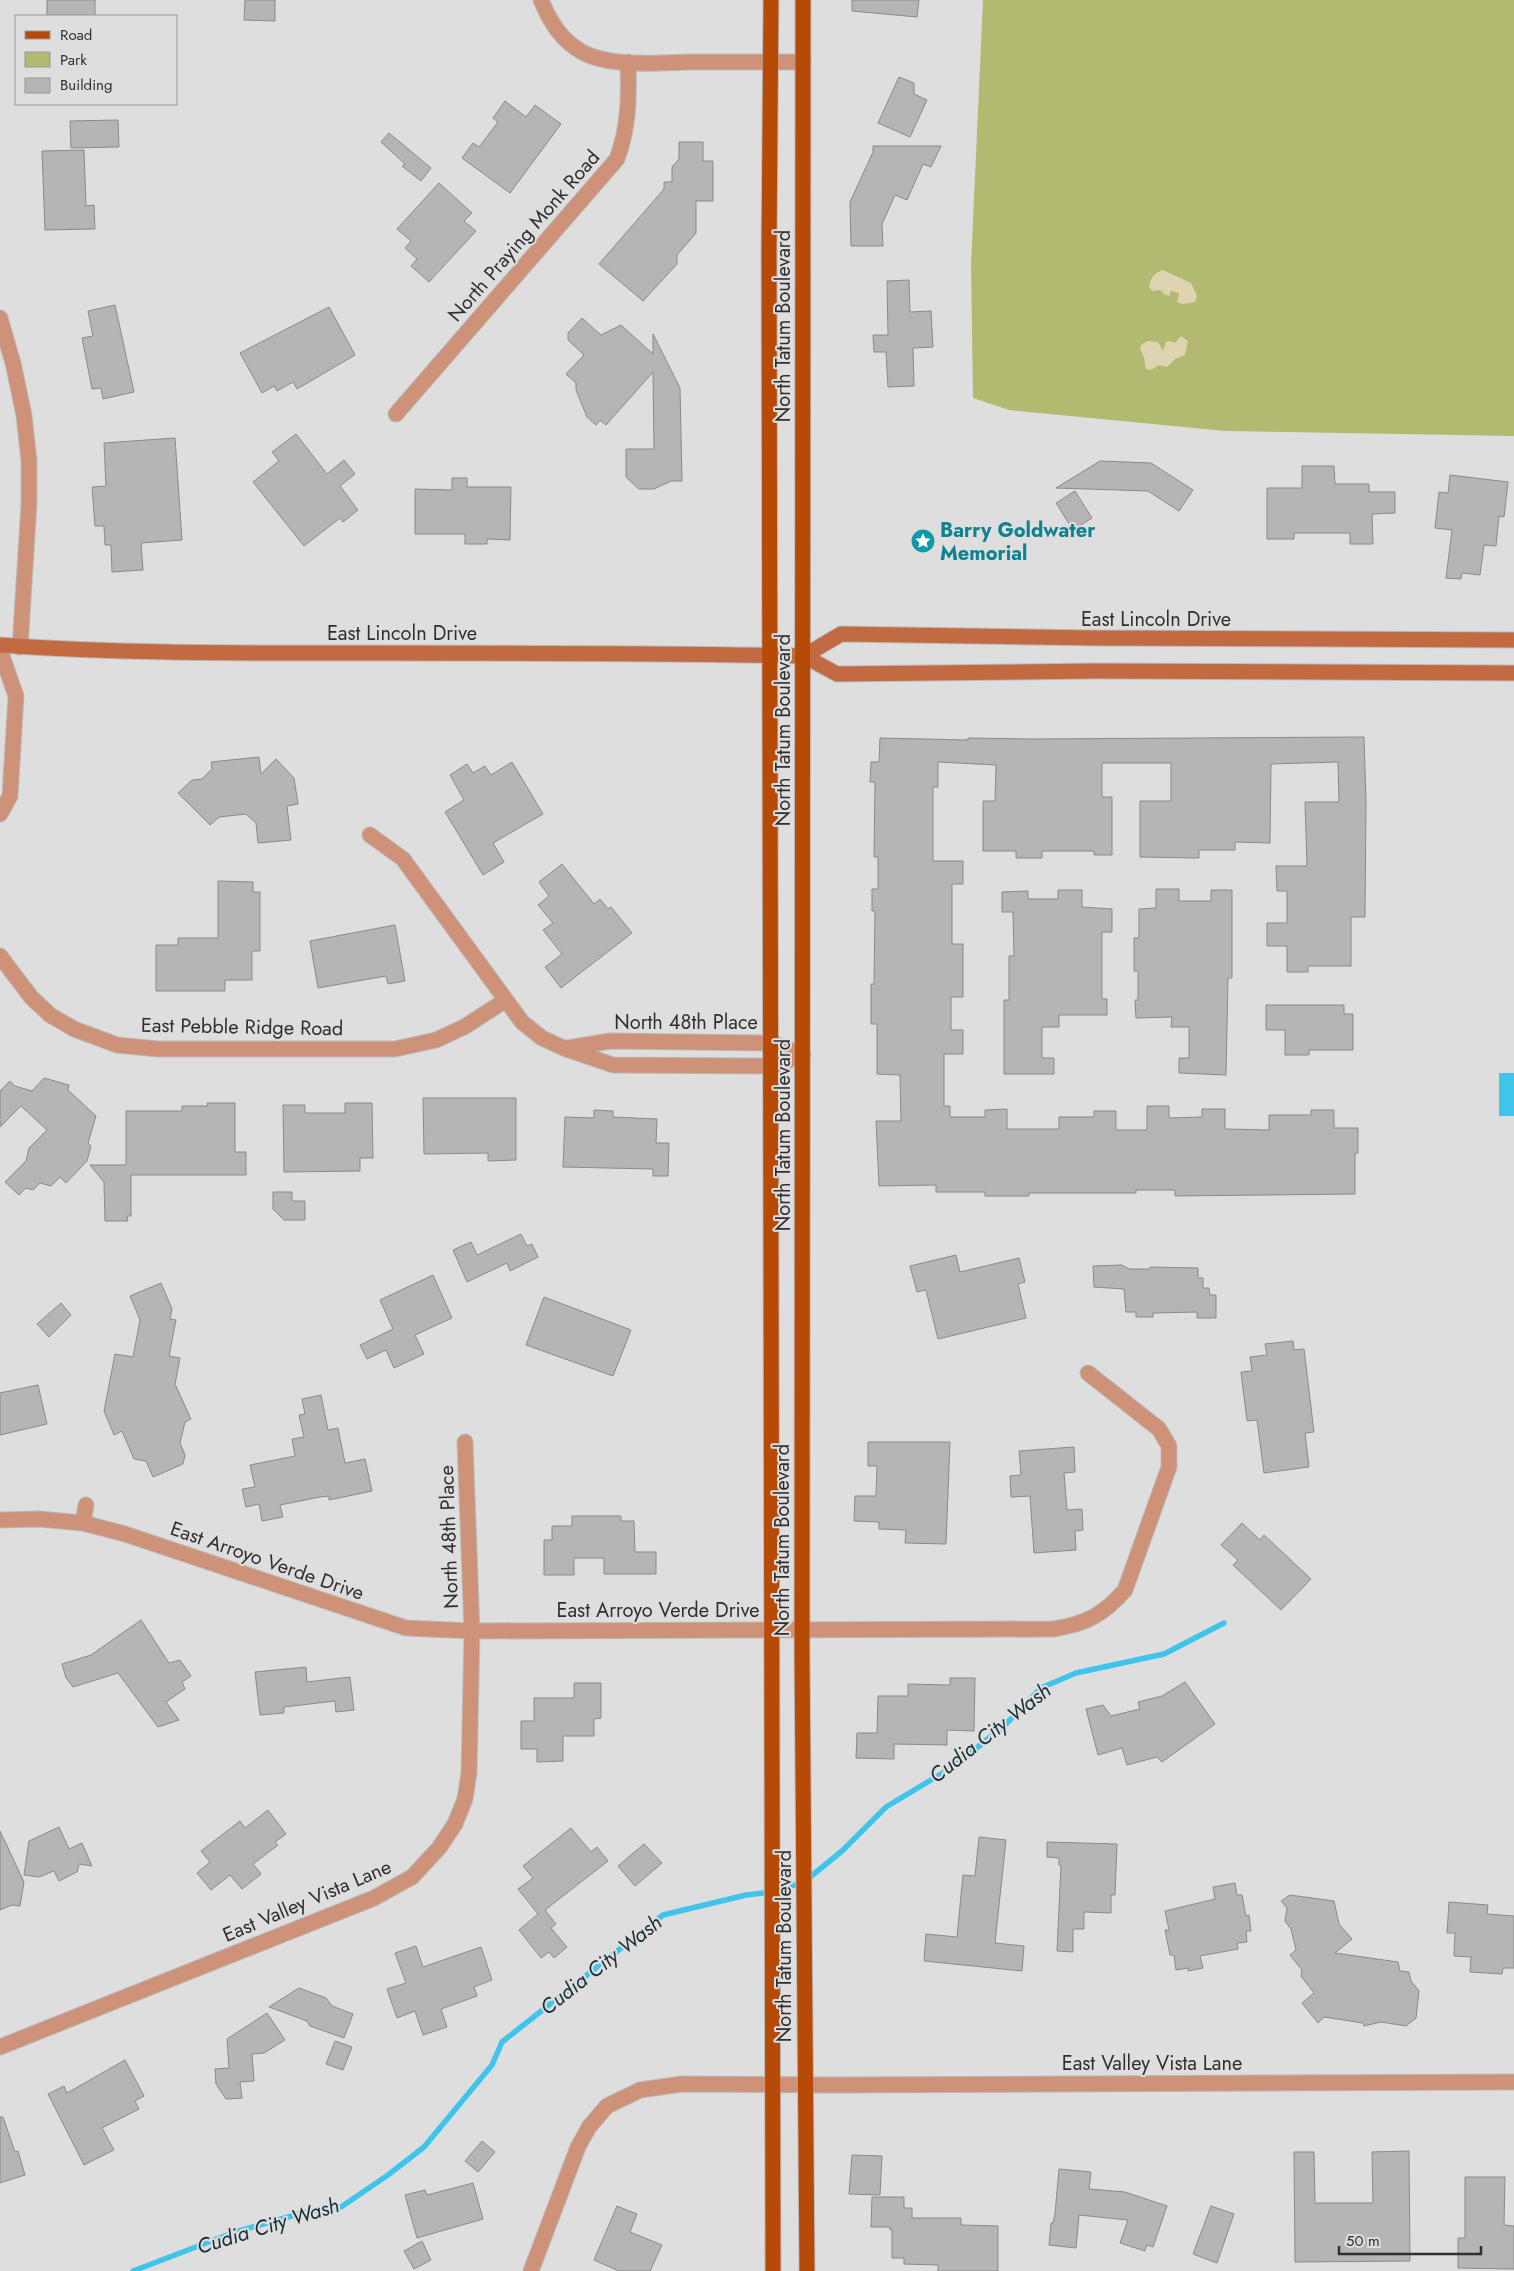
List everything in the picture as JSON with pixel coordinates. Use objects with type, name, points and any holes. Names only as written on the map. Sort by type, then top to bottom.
[{"type":"main road","name":"North Tatum Boulevard","points":[[771,0],[769,260],[773,2271]]},
{"type":"main road","name":"North Tatum Boulevard","points":[[803,0],[802,1629],[797,2085],[807,2271]]},
{"type":"main road","name":"East Lincoln Drive","points":[[804,656],[841,634],[1098,638],[1514,640]]},
{"type":"main road","name":"East Lincoln Drive","points":[[0,646],[119,653],[804,656],[837,674],[1096,671],[1514,673]]},
{"type":"street","points":[[541,0],[551,24],[566,42],[584,53],[607,60],[628,62],[803,62]]},
{"type":"street","name":"North Praying Monk Road","points":[[396,414],[617,159],[626,131],[629,99],[628,62]]},
{"type":"street","points":[[0,318],[13,363],[24,415],[29,461],[29,504],[20,647]]},
{"type":"street","points":[[0,650],[16,696],[6,759],[10,796],[0,814]]},
{"type":"street","name":"North 48th Place","points":[[370,835],[403,859],[522,1022],[542,1038],[613,1065],[772,1066],[803,1055]]},
{"type":"street","name":"East Pebble Ridge Road","points":[[0,956],[31,996],[50,1015],[74,1029],[117,1045],[158,1049],[394,1048],[436,1040],[464,1027],[506,1000]]},
{"type":"street","name":"North 48th Place","points":[[566,1048],[610,1041],[772,1042],[803,1055]]},
{"type":"street","name":"East Arroyo Verde Drive","points":[[0,1520],[39,1519],[83,1523],[125,1534],[406,1628],[472,1631],[1053,1629],[1076,1625],[1097,1616],[1113,1604],[1125,1590],[1169,1467],[1168,1446],[1159,1429],[1088,1373]]},
{"type":"street","name":"North 48th Place","points":[[466,1442],[472,1631]]},
{"type":"street","points":[[83,1523],[86,1505]]},
{"type":"street","name":"East Valley Vista Lane","points":[[0,2047],[374,1898],[412,1877],[439,1848],[455,1824],[465,1799],[469,1773],[472,1631]]},
{"type":"street","name":"East Valley Vista Lane","points":[[531,2271],[578,2147],[589,2127],[607,2106],[640,2090],[682,2084],[1514,2082]]},
{"type":"green space","points":[[983,0],[1514,0],[1514,436],[1225,431],[1009,410],[973,398],[971,265]]},
{"type":"sand","points":[[1163,270],[1191,283],[1197,296],[1195,302],[1183,304],[1177,302],[1179,293],[1171,291],[1169,296],[1160,290],[1152,291],[1149,287],[1152,278]]},
{"type":"sand","points":[[1181,336],[1188,341],[1185,355],[1175,359],[1167,367],[1159,365],[1151,370],[1146,369],[1144,357],[1140,349],[1142,344],[1148,341],[1158,342],[1163,351],[1166,342],[1175,343]]},
{"type":"water","points":[[1499,1073],[1514,1073],[1514,1116],[1499,1116]]},
{"type":"building","points":[[47,0],[95,0],[95,15],[47,15]]},
{"type":"building","points":[[245,0],[275,0],[275,21],[244,20]]},
{"type":"building","points":[[852,0],[919,0],[917,17],[852,11]]},
{"type":"building","points":[[899,77],[914,83],[914,94],[927,100],[910,137],[878,123]]},
{"type":"building","points":[[505,101],[526,117],[535,105],[561,124],[510,193],[462,158],[473,143],[479,147],[498,122],[493,118]]},
{"type":"building","points":[[118,120],[119,147],[71,148],[70,121]]},
{"type":"building","points":[[389,133],[431,168],[421,181],[402,166],[405,164],[381,142]]},
{"type":"building","points":[[679,142],[703,142],[703,161],[713,161],[713,201],[696,201],[696,233],[677,255],[677,264],[643,301],[599,264],[664,189],[664,182],[672,182],[672,167],[679,159]]},
{"type":"building","points":[[873,146],[941,146],[931,167],[923,164],[907,200],[895,195],[882,224],[883,246],[851,246],[850,202],[873,152]]},
{"type":"building","points":[[84,150],[86,206],[94,205],[95,229],[45,230],[42,151]]},
{"type":"building","points":[[439,183],[472,213],[464,221],[476,231],[429,282],[411,266],[417,259],[405,248],[411,241],[397,229]]},
{"type":"building","points":[[909,280],[910,312],[931,311],[933,347],[913,348],[914,386],[888,387],[886,352],[874,352],[873,335],[888,335],[887,281]]},
{"type":"building","points":[[115,305],[134,392],[103,399],[101,388],[92,389],[82,338],[93,336],[88,311]]},
{"type":"building","points":[[329,307],[355,355],[297,389],[293,382],[277,391],[274,386],[262,393],[240,353]]},
{"type":"building","points":[[582,318],[601,335],[621,325],[653,354],[653,334],[680,388],[682,481],[671,481],[654,489],[639,489],[626,477],[626,449],[654,449],[653,372],[606,425],[600,420],[596,425],[587,417],[576,390],[576,383],[566,374],[584,355],[568,340],[568,333]]},
{"type":"building","points":[[296,434],[327,474],[344,460],[355,474],[340,486],[358,510],[343,522],[340,518],[304,546],[253,482],[279,461],[272,452]]},
{"type":"building","points":[[175,438],[182,540],[141,543],[143,570],[112,572],[111,545],[105,545],[104,526],[95,526],[92,487],[106,486],[104,443]]},
{"type":"building","points":[[1100,461],[1151,463],[1193,490],[1179,511],[1148,491],[1056,488]]},
{"type":"building","points":[[1302,466],[1334,466],[1335,484],[1369,484],[1369,492],[1395,492],[1395,513],[1372,514],[1373,544],[1350,544],[1350,533],[1294,533],[1294,539],[1267,539],[1267,488],[1302,488]]},
{"type":"building","points":[[1450,475],[1508,482],[1504,517],[1499,516],[1496,546],[1484,545],[1480,575],[1462,573],[1461,579],[1446,578],[1452,530],[1435,528],[1439,492],[1448,493]]},
{"type":"building","points":[[452,478],[467,478],[467,487],[511,487],[510,540],[487,539],[487,544],[465,544],[465,534],[415,534],[415,489],[452,490]]},
{"type":"building","points":[[1075,491],[1092,518],[1073,530],[1056,503]]},
{"type":"building","points":[[1364,737],[1366,802],[1365,917],[1351,917],[1351,966],[1308,966],[1308,972],[1287,972],[1287,946],[1267,946],[1267,923],[1287,923],[1287,891],[1277,891],[1276,866],[1307,866],[1305,802],[1339,802],[1338,762],[1271,764],[1270,843],[1235,842],[1235,850],[1199,850],[1199,858],[1140,857],[1140,801],[1171,801],[1171,763],[1102,763],[1102,797],[1112,797],[1112,855],[1094,855],[1094,851],[1042,851],[1042,858],[1016,858],[1016,851],[983,851],[983,801],[995,801],[996,765],[938,762],[938,787],[933,787],[933,861],[963,861],[963,884],[952,884],[952,944],[963,944],[963,997],[951,997],[951,1030],[963,1030],[963,1054],[944,1054],[944,1106],[950,1106],[950,1117],[985,1117],[985,1110],[1007,1109],[1007,1129],[1059,1129],[1059,1117],[1094,1117],[1094,1111],[1116,1111],[1116,1130],[1147,1130],[1147,1106],[1169,1106],[1169,1118],[1202,1117],[1202,1109],[1225,1109],[1225,1129],[1269,1130],[1269,1115],[1311,1115],[1311,1110],[1334,1110],[1334,1128],[1358,1128],[1358,1153],[1355,1153],[1355,1194],[1175,1196],[1175,1190],[1136,1190],[1136,1193],[1029,1193],[1029,1196],[985,1196],[985,1192],[936,1192],[936,1185],[879,1186],[876,1121],[901,1121],[900,1075],[877,1074],[877,1024],[871,1024],[871,984],[874,984],[875,911],[872,911],[872,889],[878,889],[878,857],[874,857],[875,782],[870,782],[871,762],[879,762],[880,738],[968,740],[968,738]]},
{"type":"building","points":[[259,757],[261,774],[276,759],[294,778],[298,804],[287,806],[291,840],[258,843],[256,823],[246,814],[219,817],[210,825],[178,793],[192,780],[202,779],[212,769],[211,762]]},
{"type":"building","points":[[512,762],[543,814],[493,843],[504,862],[483,875],[445,812],[464,800],[450,775],[467,764],[473,773],[485,766],[491,775]]},
{"type":"building","points":[[562,864],[594,904],[600,899],[608,909],[611,907],[632,933],[561,988],[545,967],[562,954],[543,930],[553,923],[538,905],[549,896],[539,882]]},
{"type":"building","points":[[218,881],[253,882],[253,892],[260,892],[260,951],[252,951],[252,980],[225,980],[225,991],[156,991],[156,945],[178,945],[178,938],[218,938]]},
{"type":"building","points":[[1156,889],[1179,889],[1179,901],[1211,901],[1211,890],[1232,890],[1232,978],[1228,978],[1226,1075],[1179,1073],[1179,1058],[1189,1058],[1189,1027],[1171,1027],[1172,1017],[1136,1018],[1135,1000],[1138,1000],[1138,971],[1134,971],[1134,938],[1139,938],[1139,909],[1156,908]]},
{"type":"building","points":[[1058,890],[1082,890],[1082,907],[1112,909],[1112,932],[1102,932],[1102,999],[1107,999],[1107,1015],[1059,1015],[1059,1027],[1042,1027],[1042,1058],[1054,1058],[1054,1074],[1004,1074],[1004,1000],[1009,1000],[1009,956],[1014,956],[1013,912],[1002,912],[1002,892],[1028,891],[1028,899],[1058,899]]},
{"type":"building","points":[[395,925],[405,981],[388,984],[386,976],[318,988],[310,941]]},
{"type":"building","points":[[1266,1005],[1344,1005],[1344,1014],[1353,1014],[1353,1050],[1309,1050],[1309,1055],[1285,1055],[1285,1030],[1266,1030]]},
{"type":"building","points":[[44,1078],[69,1085],[68,1090],[96,1116],[88,1143],[91,1146],[87,1161],[66,1183],[60,1177],[51,1186],[40,1183],[33,1190],[26,1188],[19,1195],[5,1182],[26,1161],[29,1148],[47,1130],[21,1106],[0,1127],[0,1091],[10,1081],[15,1086],[32,1091]]},
{"type":"building","points":[[423,1098],[516,1098],[516,1160],[488,1161],[488,1153],[424,1154]]},
{"type":"building","points":[[207,1103],[235,1103],[235,1152],[246,1152],[246,1175],[131,1175],[131,1216],[127,1216],[128,1221],[105,1221],[104,1182],[90,1165],[126,1165],[126,1111],[182,1111],[182,1106],[208,1106]]},
{"type":"building","points":[[345,1103],[372,1103],[373,1158],[360,1158],[360,1171],[284,1172],[283,1105],[305,1105],[305,1113],[345,1113]]},
{"type":"building","points":[[594,1110],[613,1111],[613,1117],[657,1119],[656,1143],[669,1143],[668,1176],[653,1176],[653,1169],[563,1167],[565,1117],[594,1118]]},
{"type":"building","points":[[273,1192],[292,1192],[292,1201],[305,1201],[305,1220],[284,1220],[273,1209]]},
{"type":"building","points":[[521,1234],[527,1246],[532,1244],[538,1257],[510,1271],[507,1263],[467,1282],[453,1250],[471,1242],[477,1255]]},
{"type":"building","points":[[956,1255],[960,1272],[1019,1258],[1025,1282],[1018,1284],[1026,1318],[938,1339],[926,1290],[917,1292],[910,1266]]},
{"type":"building","points":[[1122,1265],[1129,1269],[1150,1269],[1150,1267],[1198,1268],[1198,1278],[1203,1278],[1203,1288],[1209,1288],[1210,1295],[1216,1295],[1216,1318],[1197,1318],[1197,1312],[1153,1313],[1153,1317],[1136,1317],[1136,1312],[1126,1312],[1124,1289],[1094,1287],[1093,1266]]},
{"type":"building","points":[[433,1275],[452,1318],[415,1335],[424,1354],[394,1368],[386,1350],[367,1359],[360,1345],[393,1329],[380,1300]]},
{"type":"building","points":[[161,1283],[172,1309],[170,1319],[176,1320],[169,1356],[180,1358],[175,1384],[191,1419],[185,1422],[180,1443],[185,1455],[183,1464],[153,1477],[146,1461],[134,1459],[122,1431],[114,1435],[104,1411],[115,1354],[133,1357],[140,1320],[130,1296]]},
{"type":"building","points":[[544,1297],[631,1330],[613,1376],[526,1345]]},
{"type":"building","points":[[61,1303],[71,1315],[49,1337],[37,1324]]},
{"type":"building","points":[[1293,1341],[1294,1350],[1304,1349],[1314,1432],[1305,1433],[1309,1467],[1264,1473],[1257,1420],[1247,1421],[1241,1372],[1252,1371],[1250,1357],[1267,1355],[1265,1344]]},
{"type":"building","points":[[38,1385],[47,1424],[0,1435],[0,1393]]},
{"type":"building","points":[[321,1395],[328,1430],[338,1428],[345,1463],[365,1459],[372,1491],[329,1500],[329,1496],[280,1505],[283,1517],[262,1521],[259,1504],[246,1507],[242,1489],[255,1487],[250,1465],[295,1456],[292,1439],[304,1437],[299,1415],[305,1414],[302,1399]]},
{"type":"building","points":[[868,1442],[950,1442],[946,1544],[905,1543],[906,1530],[879,1529],[879,1522],[854,1521],[855,1496],[876,1496],[877,1466],[868,1466]]},
{"type":"building","points":[[1074,1447],[1075,1472],[1064,1473],[1067,1510],[1082,1509],[1083,1530],[1075,1531],[1076,1550],[1034,1553],[1030,1496],[1011,1497],[1010,1476],[1021,1475],[1019,1451]]},
{"type":"building","points":[[572,1516],[621,1516],[621,1521],[634,1521],[635,1552],[656,1552],[656,1574],[604,1574],[604,1558],[574,1558],[574,1575],[544,1575],[544,1540],[552,1540],[552,1526],[572,1526]]},
{"type":"building","points":[[1242,1523],[1260,1540],[1264,1535],[1311,1579],[1281,1610],[1233,1565],[1238,1560],[1221,1545]]},
{"type":"building","points":[[141,1620],[169,1663],[180,1660],[191,1676],[182,1682],[185,1689],[166,1702],[179,1720],[158,1727],[118,1673],[73,1687],[66,1678],[62,1664],[91,1655]]},
{"type":"building","points":[[306,1667],[307,1682],[350,1677],[354,1710],[336,1712],[335,1701],[284,1707],[284,1713],[260,1715],[255,1672]]},
{"type":"building","points":[[950,1678],[975,1678],[974,1731],[947,1730],[947,1745],[894,1744],[894,1759],[856,1758],[857,1733],[877,1733],[878,1696],[908,1696],[908,1684],[950,1685]]},
{"type":"building","points":[[1185,1682],[1215,1724],[1162,1762],[1157,1757],[1127,1765],[1122,1748],[1098,1755],[1086,1709],[1103,1705],[1111,1716],[1140,1709],[1138,1702],[1162,1696]]},
{"type":"building","points":[[574,1683],[601,1683],[601,1718],[594,1719],[594,1736],[563,1736],[563,1761],[537,1762],[537,1749],[521,1749],[521,1721],[534,1721],[534,1698],[574,1698]]},
{"type":"building","points":[[268,1810],[286,1834],[275,1842],[278,1845],[253,1864],[261,1874],[242,1889],[230,1875],[211,1890],[197,1873],[210,1862],[201,1851],[240,1821],[245,1828]]},
{"type":"building","points":[[59,1827],[69,1849],[82,1843],[92,1866],[79,1864],[77,1872],[59,1881],[54,1871],[39,1877],[24,1875],[29,1841]]},
{"type":"building","points":[[571,1828],[591,1852],[597,1847],[608,1861],[545,1910],[556,1924],[551,1928],[567,1947],[554,1958],[549,1952],[541,1958],[519,1930],[538,1914],[518,1889],[533,1878],[523,1866]]},
{"type":"building","points":[[0,1831],[24,1882],[20,1906],[12,1905],[0,1910]]},
{"type":"building","points":[[979,1837],[1006,1840],[995,1943],[1024,1946],[1022,1971],[924,1961],[926,1934],[957,1937],[963,1875],[975,1876]]},
{"type":"building","points":[[1047,1842],[1117,1844],[1115,1895],[1111,1895],[1111,1913],[1084,1912],[1084,1929],[1073,1929],[1073,1952],[1057,1951],[1061,1865],[1059,1865],[1059,1858],[1047,1857]]},
{"type":"building","points":[[644,1844],[662,1863],[635,1886],[618,1866]]},
{"type":"building","points":[[1235,1883],[1237,1895],[1242,1895],[1246,1916],[1249,1915],[1251,1931],[1246,1931],[1247,1942],[1237,1943],[1238,1949],[1200,1956],[1203,1968],[1188,1971],[1188,1968],[1176,1970],[1174,1955],[1170,1955],[1165,1930],[1169,1930],[1165,1911],[1215,1899],[1213,1887]]},
{"type":"building","points":[[1290,1895],[1334,1901],[1339,1924],[1352,1939],[1335,1953],[1398,1962],[1400,1971],[1409,1972],[1411,1981],[1419,1991],[1416,2018],[1406,2026],[1381,2022],[1364,2026],[1363,2023],[1324,2017],[1318,2023],[1302,2003],[1314,1993],[1301,1976],[1302,1970],[1290,1955],[1296,1950],[1291,1929],[1285,1921],[1287,1908],[1281,1901]]},
{"type":"building","points":[[1449,1902],[1488,1905],[1487,1914],[1514,1916],[1514,1968],[1503,1968],[1502,1974],[1470,1972],[1471,1957],[1454,1956],[1455,1933],[1447,1933]]},
{"type":"building","points":[[416,1946],[423,1967],[481,1947],[492,1980],[474,1987],[477,1996],[441,2009],[447,2027],[423,2035],[415,2011],[397,2018],[387,1989],[406,1983],[395,1953]]},
{"type":"building","points":[[299,1988],[326,1998],[332,2006],[353,2014],[344,2038],[310,2026],[307,2021],[269,2007]]},
{"type":"building","points":[[267,2013],[285,2040],[264,2053],[252,2054],[254,2081],[240,2082],[242,2098],[226,2099],[216,2084],[215,2069],[229,2068],[227,2039]]},
{"type":"building","points":[[335,2041],[352,2047],[343,2070],[326,2064]]},
{"type":"building","points":[[125,2060],[144,2096],[135,2101],[139,2109],[102,2128],[114,2150],[84,2165],[48,2094],[64,2086],[67,2093]]},
{"type":"building","points":[[0,2117],[3,2117],[15,2152],[18,2151],[25,2175],[0,2183]]},
{"type":"building","points":[[482,2141],[495,2152],[478,2172],[465,2161]]},
{"type":"building","points":[[1409,2151],[1410,2261],[1295,2262],[1294,2152],[1314,2152],[1315,2203],[1373,2203],[1372,2152]]},
{"type":"building","points":[[852,2155],[882,2156],[880,2195],[849,2194]]},
{"type":"building","points":[[1059,2169],[1091,2172],[1089,2189],[1125,2192],[1167,2206],[1153,2247],[1147,2245],[1145,2251],[1120,2243],[1128,2220],[1079,2215],[1076,2248],[1049,2245],[1051,2223],[1053,2223],[1055,2214]]},
{"type":"building","points":[[1465,2177],[1505,2177],[1504,2225],[1514,2226],[1514,2269],[1458,2268],[1458,2238],[1465,2238]]},
{"type":"building","points":[[473,2183],[483,2219],[417,2238],[405,2195],[425,2190],[427,2195]]},
{"type":"building","points":[[872,2197],[904,2197],[904,2208],[912,2208],[912,2218],[961,2218],[961,2225],[998,2226],[998,2271],[938,2271],[938,2265],[904,2264],[904,2258],[892,2258],[892,2230],[890,2230],[890,2227],[871,2227]]},
{"type":"building","points":[[617,2206],[637,2214],[630,2232],[662,2245],[650,2271],[619,2271],[594,2260]]},
{"type":"building","points":[[1211,2206],[1234,2214],[1217,2263],[1193,2254]]},
{"type":"building","points":[[422,2241],[431,2260],[414,2269],[404,2251]]},
{"type":"waterway","name":"Cudia City Wash","points":[[133,2271],[235,2232],[306,2212],[341,2207],[388,2175],[424,2147],[492,2065],[502,2042],[663,1915],[746,1895],[773,1892],[804,1882],[842,1851],[886,1807],[956,1765],[1006,1724],[1041,1688],[1076,1673],[1164,1654],[1224,1623]]},
{"type":"place","name":"Barry Goldwater Memorial","points":[[923,541]]}]
